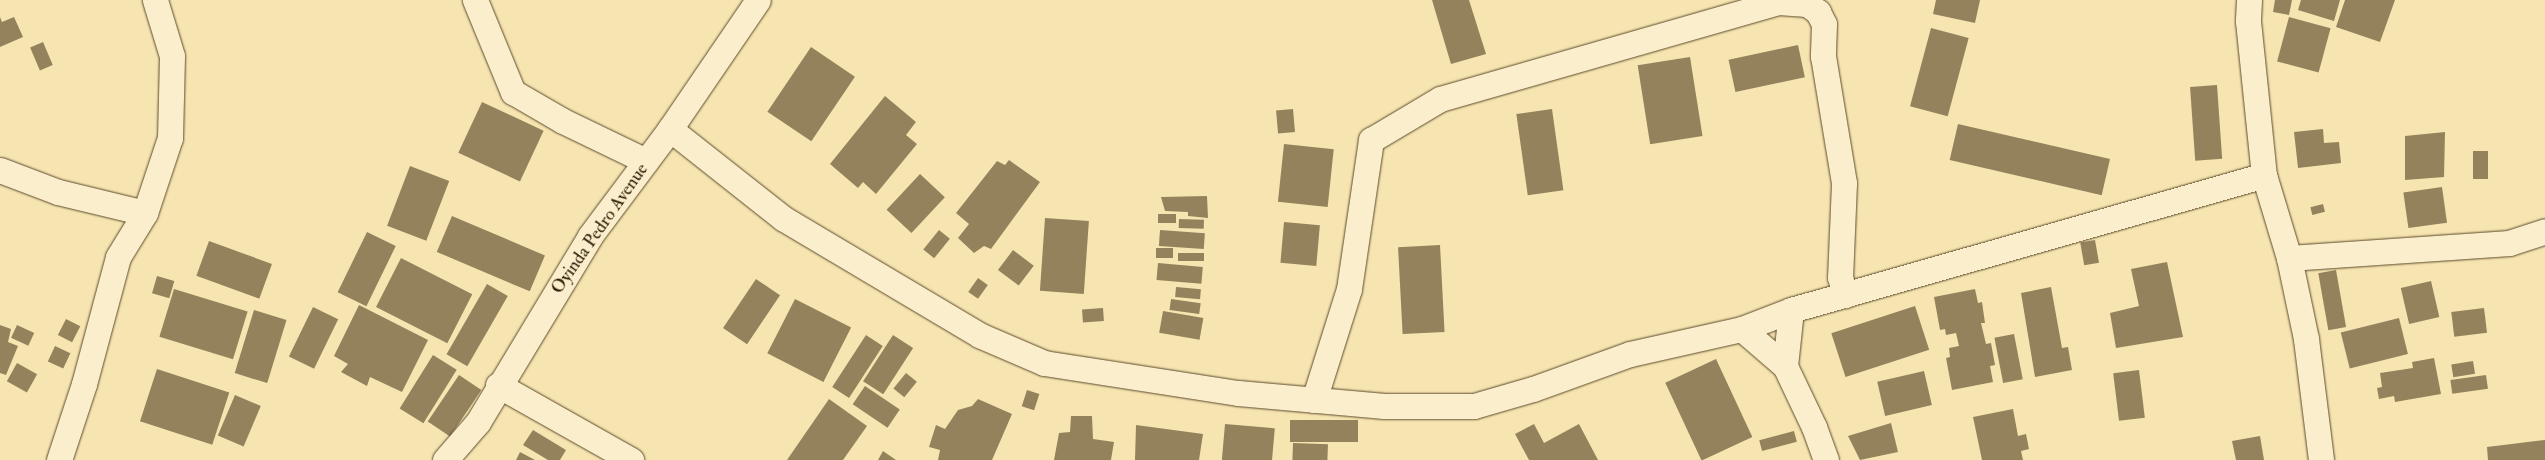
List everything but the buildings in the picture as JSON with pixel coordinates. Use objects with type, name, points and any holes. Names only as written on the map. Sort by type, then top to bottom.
[{"type":"street","points":[[58,460],[84,384],[118,257],[145,213],[170,138],[172,56],[155,0]]},
{"type":"street","points":[[475,0],[513,92],[564,121],[646,161]]},
{"type":"street","name":"Oyinda Pedro Avenue","points":[[445,460],[478,422],[498,385],[590,236],[670,129],[758,0]]},
{"type":"street","points":[[2249,0],[2248,20],[2264,175],[2289,258],[2306,339],[2321,460]]},
{"type":"street","points":[[1314,400],[1349,289],[1371,140],[1440,99],[1778,2],[1807,4],[1818,12],[1824,24],[1823,56],[1844,184],[1840,277],[1845,295]]},
{"type":"street","points":[[670,129],[784,219],[979,335],[1044,363],[1238,393],[1384,406],[1474,406],[1533,389],[1630,354],[1742,329],[1791,310],[2264,175]]},
{"type":"street","points":[[0,170],[58,192],[145,213]]},
{"type":"street","points":[[2289,258],[2509,243],[2545,231]]},
{"type":"street","points":[[1785,366],[1791,310]]},
{"type":"street","points":[[1742,329],[1785,366],[1826,460]]},
{"type":"street","points":[[498,385],[631,460]]}]
